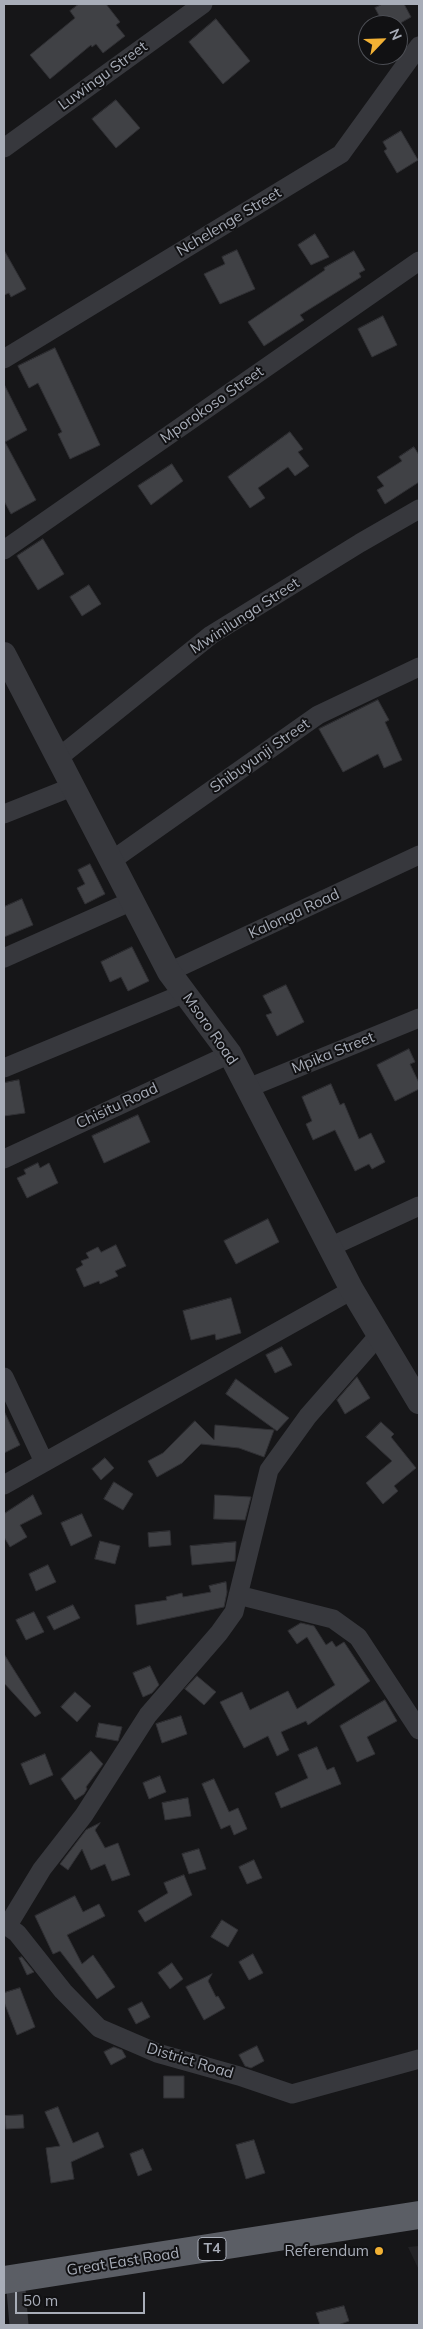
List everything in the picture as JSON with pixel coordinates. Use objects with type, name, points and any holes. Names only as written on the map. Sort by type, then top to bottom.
[{"type":"highway","name":"Great East Road","points":[[9,2279],[419,2215]]},
{"type":"street","name":"Luwingu Street","points":[[4,148],[203,4]]},
{"type":"street","name":"Nchelenge Street","points":[[4,359],[341,154],[419,46]]},
{"type":"street","name":"Mporokoso Street","points":[[4,550],[419,261]]},
{"type":"street","name":"Mwinilunga Street","points":[[58,758],[211,636],[360,543],[419,509]]},
{"type":"street","name":"Msoro Road","points":[[4,654],[169,972],[230,1054],[352,1290],[419,1402]]},
{"type":"street","name":"Shibuyunji Street","points":[[111,861],[318,715],[419,667]]},
{"type":"street","points":[[4,814],[72,788]]},
{"type":"street","name":"Kalonga Road","points":[[169,972],[419,856]]},
{"type":"street","points":[[4,958],[132,900]]},
{"type":"street","points":[[4,1068],[185,993]]},
{"type":"street","name":"Mpika Street","points":[[248,1088],[419,1018]]},
{"type":"street","name":"Chisitu Road","points":[[4,1158],[230,1054]]},
{"type":"street","points":[[330,1248],[419,1206]]},
{"type":"street","points":[[4,1485],[352,1290]]},
{"type":"street","points":[[6,1924],[42,1870],[84,1815],[148,1715],[219,1633],[234,1612],[269,1470],[308,1416],[379,1335]]},
{"type":"street","points":[[4,1377],[44,1462]]},
{"type":"street","points":[[238,1595],[333,1619],[358,1637],[419,1730]]},
{"type":"street","name":"District Road","points":[[6,1924],[34,1954],[63,1992],[100,2028],[157,2053],[239,2076],[292,2094],[419,2058]]},
{"type":"street","points":[[9,2279],[18,2325]]},
{"type":"shaded area","points":[[419,2246],[419,2270],[408,2247]]},
{"type":"building","points":[[79,4],[106,4],[120,22],[116,25],[125,36],[103,53],[96,44],[92,47],[91,45],[50,79],[30,55],[75,18],[70,11]]},
{"type":"building","points":[[383,4],[404,4],[411,17],[408,19],[408,15],[379,15],[375,8]]},
{"type":"building","points":[[216,19],[250,61],[223,84],[189,42]]},
{"type":"building","points":[[116,100],[140,128],[116,148],[92,119]]},
{"type":"building","points":[[401,131],[418,160],[397,173],[384,151],[387,149],[383,142]]},
{"type":"building","points":[[315,234],[329,257],[311,265],[298,245]]},
{"type":"building","points":[[4,250],[26,289],[11,297],[9,293],[4,295]]},
{"type":"building","points":[[237,250],[255,289],[220,304],[204,274],[225,264],[222,257]]},
{"type":"building","points":[[354,251],[365,270],[359,273],[361,277],[300,315],[304,320],[264,346],[248,322],[325,270],[324,268]]},
{"type":"building","points":[[383,316],[397,345],[372,357],[358,329]]},
{"type":"building","points":[[55,348],[100,445],[70,459],[58,434],[62,432],[38,383],[29,388],[18,366]]},
{"type":"building","points":[[4,384],[27,430],[5,442],[36,500],[11,514],[4,501]]},
{"type":"building","points":[[290,432],[303,449],[298,452],[309,466],[295,476],[288,467],[258,488],[265,498],[250,508],[228,477]]},
{"type":"building","points":[[414,447],[419,455],[419,482],[385,504],[377,490],[384,486],[377,477],[402,461],[399,457]]},
{"type":"building","points":[[172,464],[183,481],[151,505],[138,486]]},
{"type":"building","points":[[43,539],[64,574],[38,590],[17,556]]},
{"type":"building","points":[[89,585],[101,604],[82,616],[70,597]]},
{"type":"building","points":[[378,700],[389,720],[385,722],[402,760],[384,768],[378,754],[343,772],[319,729]]},
{"type":"building","points":[[90,864],[105,894],[85,904],[77,888],[85,884],[78,870]]},
{"type":"building","points":[[22,899],[33,925],[4,937],[4,907]]},
{"type":"building","points":[[132,947],[149,981],[128,991],[121,977],[110,982],[101,962]]},
{"type":"building","points":[[286,985],[304,1022],[277,1036],[266,1015],[272,1013],[263,996]]},
{"type":"building","points":[[409,1049],[415,1062],[410,1064],[419,1083],[419,1089],[395,1101],[377,1065]]},
{"type":"building","points":[[19,1080],[25,1113],[4,1116],[4,1083]]},
{"type":"building","points":[[331,1084],[340,1105],[344,1103],[359,1139],[371,1133],[385,1162],[372,1169],[369,1164],[355,1171],[335,1130],[313,1140],[306,1124],[312,1121],[302,1097]]},
{"type":"building","points":[[138,1115],[150,1142],[104,1163],[92,1136]]},
{"type":"building","points":[[38,1163],[40,1168],[49,1163],[58,1183],[27,1198],[17,1178],[26,1174],[24,1170]]},
{"type":"building","points":[[268,1219],[279,1242],[236,1264],[224,1241]]},
{"type":"building","points":[[116,1245],[126,1266],[115,1271],[118,1276],[100,1284],[99,1281],[84,1287],[76,1269],[83,1265],[81,1261],[89,1258],[86,1253],[98,1247],[101,1252]]},
{"type":"building","points":[[231,1298],[241,1333],[216,1340],[215,1334],[191,1340],[183,1311]]},
{"type":"building","points":[[282,1347],[292,1365],[275,1373],[266,1355]]},
{"type":"building","points":[[357,1377],[370,1398],[345,1414],[337,1400]]},
{"type":"building","points":[[236,1379],[289,1418],[277,1431],[226,1394]]},
{"type":"building","points":[[4,1411],[20,1445],[4,1453]]},
{"type":"building","points":[[195,1421],[214,1440],[215,1425],[274,1430],[264,1457],[239,1448],[201,1444],[182,1463],[157,1477],[148,1461],[163,1453]]},
{"type":"building","points":[[381,1422],[394,1434],[391,1437],[416,1468],[394,1486],[398,1491],[383,1504],[366,1483],[392,1461],[366,1437]]},
{"type":"building","points":[[105,1458],[114,1468],[101,1480],[92,1469]]},
{"type":"building","points":[[114,1482],[133,1494],[123,1510],[104,1499]]},
{"type":"building","points":[[33,1495],[42,1514],[20,1525],[27,1537],[10,1547],[4,1537],[4,1514]]},
{"type":"building","points":[[215,1495],[251,1497],[245,1520],[214,1519]]},
{"type":"building","points":[[82,1514],[92,1536],[71,1546],[61,1523]]},
{"type":"building","points":[[170,1531],[171,1545],[149,1547],[148,1533]]},
{"type":"building","points":[[100,1541],[120,1546],[115,1564],[95,1559]]},
{"type":"building","points":[[236,1542],[235,1561],[192,1565],[190,1546]]},
{"type":"building","points":[[48,1565],[56,1582],[36,1591],[29,1574]]},
{"type":"building","points":[[226,1582],[227,1592],[224,1607],[137,1625],[135,1605],[167,1600],[166,1597],[182,1593],[183,1597],[211,1592],[209,1586]]},
{"type":"building","points":[[73,1605],[80,1618],[54,1630],[47,1617]]},
{"type":"building","points":[[34,1612],[44,1632],[26,1640],[16,1620]]},
{"type":"building","points":[[301,1623],[314,1626],[326,1645],[332,1641],[336,1647],[344,1642],[370,1681],[308,1725],[306,1721],[281,1732],[289,1750],[277,1756],[268,1736],[244,1748],[220,1702],[242,1692],[250,1710],[288,1691],[297,1709],[335,1685],[307,1637],[297,1644],[288,1631]]},
{"type":"building","points":[[4,1654],[41,1713],[35,1717],[4,1683]]},
{"type":"building","points":[[150,1666],[159,1685],[152,1693],[143,1697],[133,1673]]},
{"type":"building","points":[[197,1676],[216,1692],[204,1705],[185,1689]]},
{"type":"building","points":[[75,1692],[91,1706],[77,1722],[61,1707]]},
{"type":"building","points":[[385,1700],[397,1721],[367,1737],[375,1754],[357,1762],[340,1726]]},
{"type":"building","points":[[181,1716],[187,1734],[162,1743],[156,1724]]},
{"type":"building","points":[[99,1723],[122,1727],[118,1741],[96,1737]]},
{"type":"building","points":[[317,1747],[327,1770],[334,1767],[341,1784],[281,1808],[275,1793],[308,1778],[298,1755]]},
{"type":"building","points":[[91,1751],[103,1764],[86,1787],[87,1789],[84,1794],[75,1800],[61,1779]]},
{"type":"building","points":[[45,1754],[53,1775],[30,1785],[21,1764]]},
{"type":"building","points":[[160,1776],[166,1792],[149,1799],[143,1783]]},
{"type":"building","points":[[214,1779],[229,1812],[238,1808],[247,1829],[234,1835],[230,1825],[221,1829],[202,1784]]},
{"type":"building","points":[[188,1798],[191,1816],[165,1820],[162,1803]]},
{"type":"building","points":[[100,1823],[95,1830],[105,1848],[118,1843],[130,1875],[112,1881],[105,1864],[91,1870],[82,1849],[68,1870],[60,1864],[86,1830]]},
{"type":"building","points":[[199,1849],[206,1869],[189,1874],[182,1854]]},
{"type":"building","points":[[254,1860],[262,1878],[247,1884],[239,1867]]},
{"type":"building","points":[[184,1875],[192,1895],[145,1922],[138,1911],[168,1893],[164,1883]]},
{"type":"building","points":[[75,1896],[83,1912],[99,1904],[105,1916],[67,1935],[82,1964],[93,1955],[115,1987],[97,1999],[60,1951],[53,1954],[35,1916]]},
{"type":"building","points":[[222,1920],[238,1930],[228,1947],[211,1937]]},
{"type":"building","points":[[253,1954],[263,1973],[249,1980],[239,1962]]},
{"type":"building","points":[[22,1957],[34,1972],[27,1975],[19,1958]]},
{"type":"building","points":[[172,1963],[183,1979],[170,1989],[158,1973]]},
{"type":"building","points":[[212,1974],[208,1981],[216,1997],[218,1996],[225,2008],[204,2020],[186,1987]]},
{"type":"building","points":[[20,1988],[35,2027],[17,2035],[4,2002],[4,1993]]},
{"type":"building","points":[[142,2002],[150,2017],[136,2024],[128,2009]]},
{"type":"building","points":[[257,2046],[264,2061],[251,2068],[245,2066],[239,2055]]},
{"type":"building","points":[[114,2047],[122,2050],[126,2057],[111,2065],[104,2052]]},
{"type":"building","points":[[164,2076],[184,2076],[184,2098],[164,2098]]},
{"type":"building","points":[[58,2107],[73,2143],[98,2132],[104,2147],[71,2162],[74,2179],[51,2183],[46,2148],[60,2146],[45,2112]]},
{"type":"building","points":[[23,2115],[24,2128],[6,2129],[5,2116]]},
{"type":"building","points":[[254,2140],[265,2173],[246,2179],[236,2145]]},
{"type":"building","points":[[143,2149],[152,2170],[138,2176],[130,2154]]},
{"type":"building","points":[[344,2306],[349,2321],[338,2325],[320,2325],[316,2313]]},
{"type":"place","name":"Referendum","points":[[379,2251]]}]
